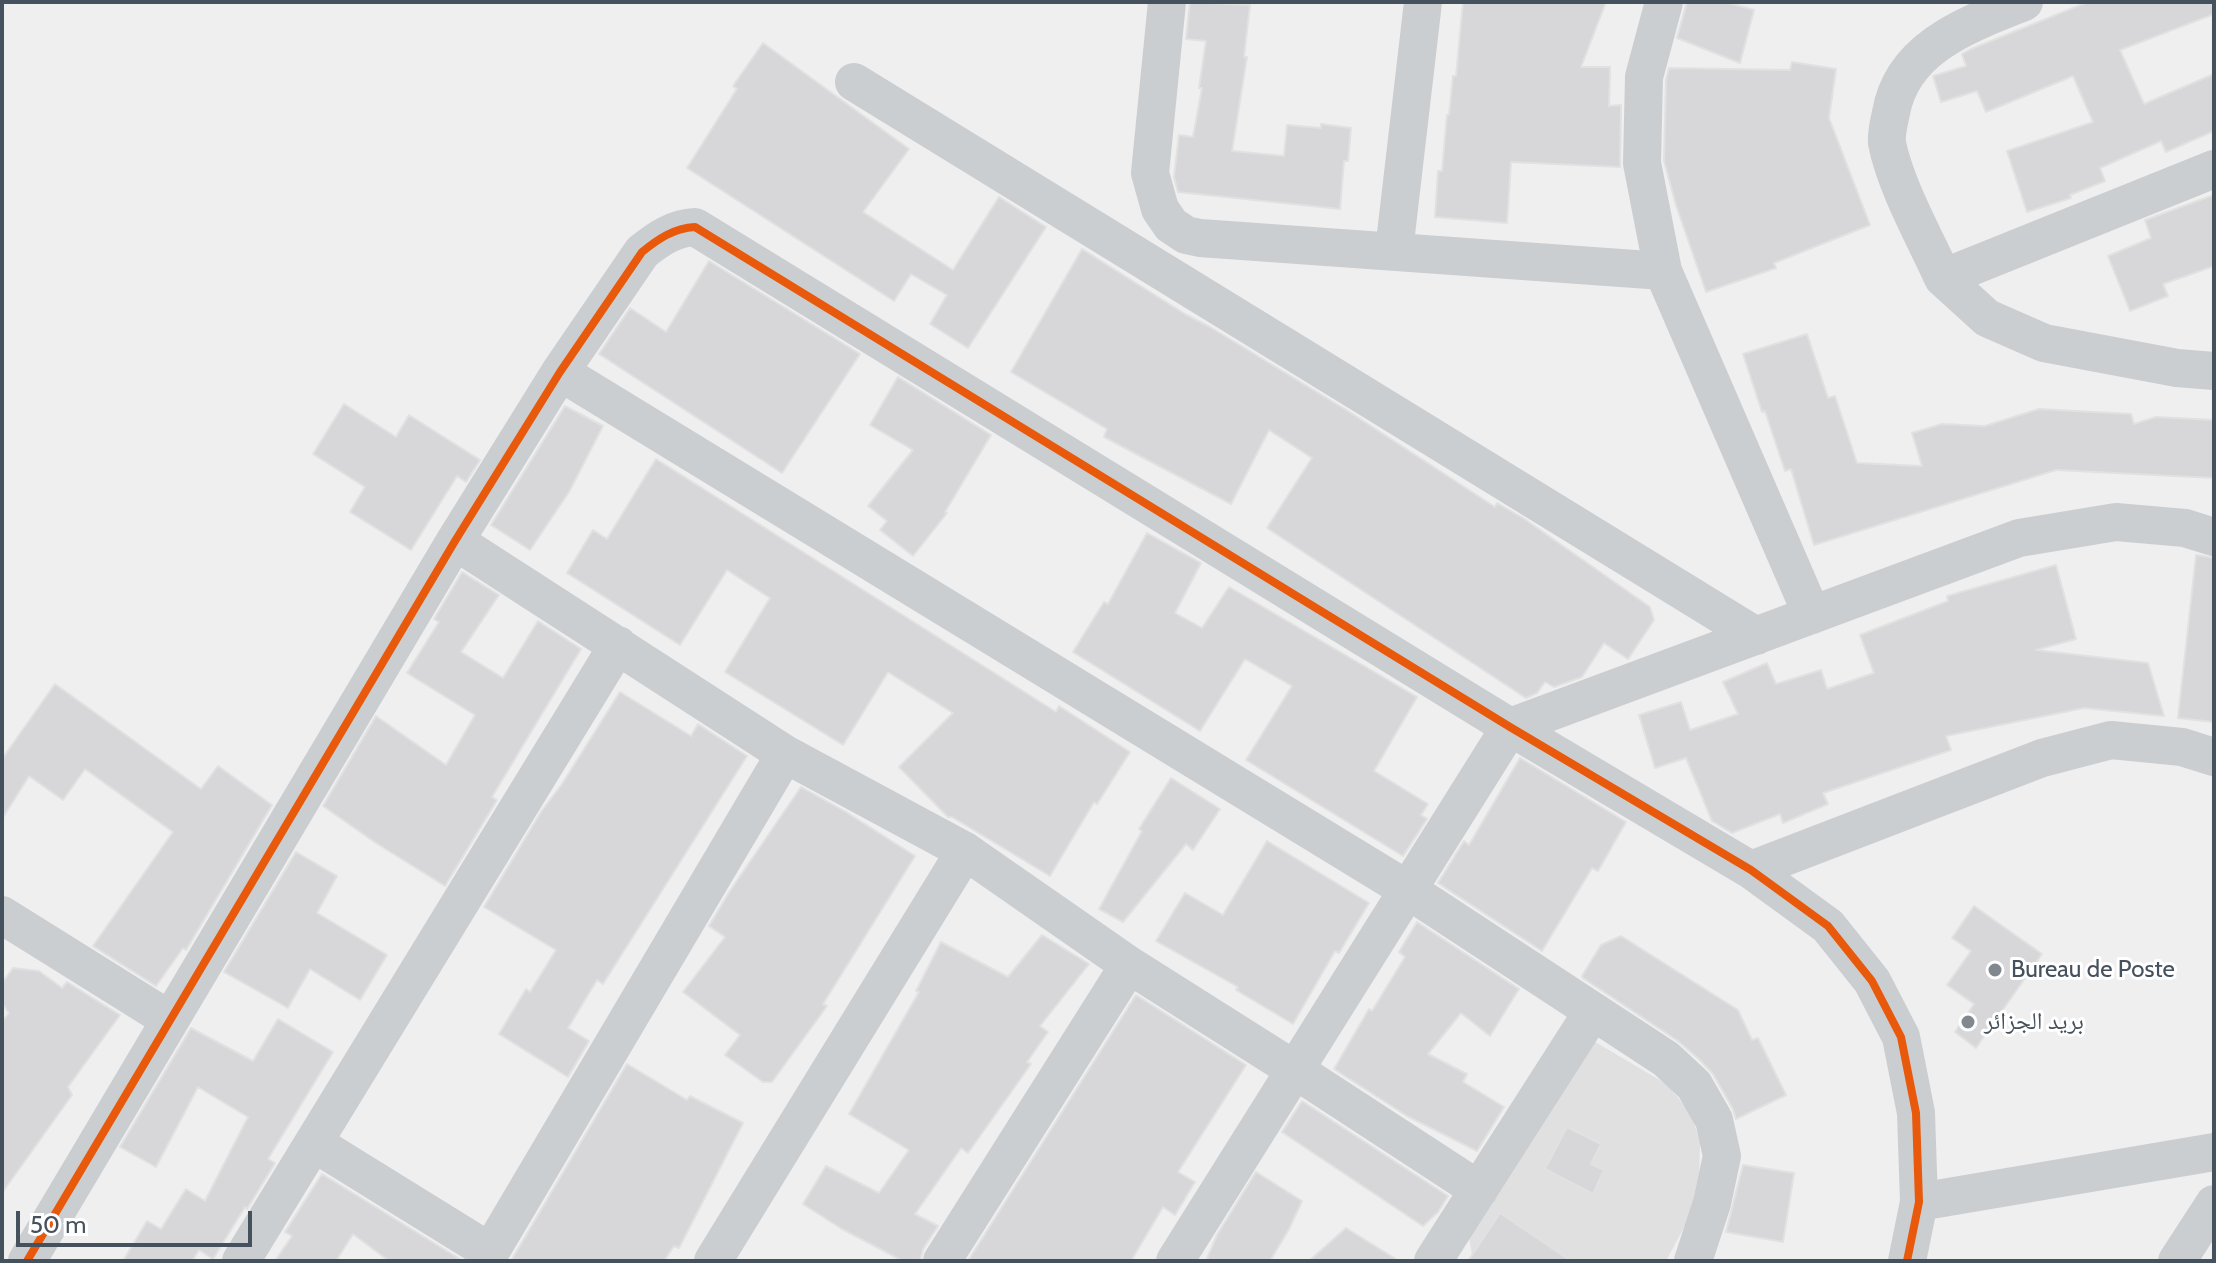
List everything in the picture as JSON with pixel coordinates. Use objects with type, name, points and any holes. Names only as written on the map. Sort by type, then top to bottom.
[{"type":"street","points":[[1167,2],[1150,173],[1160,209],[1171,225],[1186,235],[1663,271]]},
{"type":"street","points":[[1394,251],[1423,2]]},
{"type":"street","points":[[1664,2],[1644,77],[1642,163],[1663,271],[1812,615]]},
{"type":"street","points":[[2014,4],[1947,35],[1911,66],[1894,95],[1887,139],[1895,172],[1943,278],[1987,318],[2044,343],[2177,368],[2214,371]]},
{"type":"street","points":[[854,82],[1756,636]]},
{"type":"street","points":[[1943,278],[2214,169]]},
{"type":"street","points":[[27,1261],[455,541],[560,372],[642,252],[674,231],[695,227],[1510,727],[1751,870],[1828,926],[1872,981],[1901,1037],[1916,1113],[1919,1202],[1907,1261]]},
{"type":"street","points":[[560,372],[1408,890],[1666,1059],[1694,1085],[1714,1120],[1722,1156],[1712,1203],[1693,1261]]},
{"type":"street","points":[[1175,1261],[1510,727],[2019,538],[2116,522],[2185,528],[2214,537]]},
{"type":"street","points":[[455,541],[785,754],[965,851],[1129,965],[1479,1190]]},
{"type":"street","points":[[241,1261],[618,645]]},
{"type":"street","points":[[1751,870],[2042,758],[2111,740],[2182,747],[2214,757]]},
{"type":"street","points":[[314,1143],[488,1257],[785,754]]},
{"type":"street","points":[[713,1261],[965,851]]},
{"type":"street","points":[[2,915],[170,1020]]},
{"type":"street","points":[[942,1261],[1129,965]]},
{"type":"street","points":[[1433,1261],[1593,1011]]},
{"type":"street","points":[[1919,1202],[2214,1152]]},
{"type":"street","points":[[2177,1261],[2214,1204]]},
{"type":"shaded area","points":[[1592,1040],[1668,1085],[1691,1114],[1700,1142],[1696,1205],[1666,1261],[1473,1261],[1469,1237]]},
{"type":"building","points":[[1190,2],[1250,5],[1244,57],[1247,57],[1232,151],[1284,156],[1287,125],[1321,128],[1321,124],[1351,128],[1348,161],[1344,161],[1340,209],[1178,192],[1174,177],[1179,135],[1193,137],[1206,41],[1186,39]]},
{"type":"building","points":[[1463,2],[1606,2],[1581,67],[1610,67],[1609,106],[1621,105],[1620,167],[1511,162],[1507,223],[1435,217],[1438,171],[1442,171]]},
{"type":"building","points":[[1687,2],[1725,2],[1754,10],[1740,63],[1677,38]]},
{"type":"building","points":[[2088,2],[2214,2],[2214,14],[2120,50],[2144,104],[2214,74],[2214,131],[2166,152],[2161,141],[2100,168],[2105,181],[2070,195],[2071,198],[2027,212],[2007,151],[2093,122],[2073,76],[1986,112],[1977,91],[1941,102],[1933,76],[1966,66],[1962,54],[1971,49]]},
{"type":"building","points":[[763,43],[909,149],[863,212],[953,270],[999,197],[1046,227],[968,348],[930,324],[947,295],[911,274],[894,301],[687,168],[737,89],[733,86]]},
{"type":"building","points":[[1792,62],[1836,69],[1829,118],[1870,225],[1774,263],[1776,268],[1706,292],[1664,161],[1669,68],[1790,70]]},
{"type":"building","points":[[2214,195],[2214,266],[2163,284],[2168,296],[2130,311],[2108,256],[2151,238],[2145,220]]},
{"type":"building","points":[[1082,249],[1348,411],[1495,507],[1497,503],[1523,518],[1650,607],[1654,620],[1628,659],[1604,643],[1582,677],[1554,687],[1545,682],[1537,693],[1526,698],[1267,528],[1312,458],[1269,430],[1231,504],[1104,437],[1107,429],[1011,372]]},
{"type":"building","points":[[709,261],[860,354],[782,473],[599,354],[630,308],[666,332]]},
{"type":"building","points":[[1807,334],[1828,398],[1835,396],[1857,463],[1922,466],[1912,433],[1942,424],[1985,426],[2039,409],[2131,414],[2134,424],[2156,417],[2214,420],[2214,478],[2056,470],[1814,545],[1791,469],[1785,471],[1743,354]]},
{"type":"building","points":[[898,377],[991,435],[947,513],[913,556],[880,530],[887,521],[868,506],[913,450],[870,425]]},
{"type":"building","points":[[344,404],[396,437],[409,415],[480,460],[466,482],[457,476],[411,550],[350,512],[365,487],[313,454]]},
{"type":"building","points":[[565,406],[603,426],[569,492],[530,550],[491,525]]},
{"type":"building","points":[[656,459],[1056,712],[1059,706],[1130,752],[1097,804],[1094,802],[1050,876],[948,817],[899,767],[953,713],[888,672],[843,745],[725,672],[770,598],[727,570],[680,645],[567,573],[593,530],[607,539]]},
{"type":"building","points":[[1147,533],[1201,563],[1175,613],[1202,628],[1229,587],[1417,697],[1374,771],[1428,804],[1421,815],[1427,819],[1403,856],[1246,760],[1292,686],[1245,659],[1200,731],[1073,652],[1104,602],[1108,604]]},
{"type":"building","points":[[2196,555],[2214,558],[2214,722],[2178,718]]},
{"type":"building","points":[[2056,565],[2076,639],[2036,650],[2148,663],[2164,716],[2084,708],[1946,736],[1951,750],[1823,793],[1828,804],[1783,823],[1780,814],[1732,833],[1712,821],[1686,758],[1655,768],[1639,715],[1681,702],[1690,730],[1738,714],[1723,682],[1767,663],[1776,684],[1821,670],[1827,689],[1874,673],[1860,635],[1948,601],[1947,596]]},
{"type":"building","points":[[462,572],[499,595],[461,652],[503,678],[538,621],[581,649],[492,797],[497,800],[445,886],[323,806],[376,716],[446,765],[475,715],[407,673],[439,622],[434,619]]},
{"type":"building","points":[[55,684],[201,789],[218,766],[272,805],[186,950],[183,948],[156,986],[93,946],[173,832],[85,769],[63,800],[29,776],[2,819],[2,759]]},
{"type":"building","points":[[620,692],[691,736],[698,724],[747,756],[603,984],[597,980],[568,1028],[589,1041],[568,1077],[499,1034],[526,989],[530,992],[556,950],[484,907],[541,812]]},
{"type":"building","points":[[1520,758],[1626,822],[1598,871],[1592,868],[1542,951],[1438,883],[1464,841],[1469,845]]},
{"type":"building","points":[[1171,778],[1220,809],[1193,850],[1186,844],[1123,922],[1099,909],[1142,831],[1139,829]]},
{"type":"building","points":[[801,787],[915,856],[823,1004],[827,1006],[772,1082],[763,1082],[725,1055],[740,1035],[683,992],[725,937],[709,926]]},
{"type":"building","points":[[1267,841],[1369,903],[1339,953],[1335,951],[1293,1024],[1236,990],[1238,987],[1156,941],[1185,893],[1223,915]]},
{"type":"building","points":[[296,852],[337,876],[317,913],[387,955],[360,1000],[310,969],[288,1008],[224,972]]},
{"type":"building","name":"Bureau de Poste","points":[[1974,906],[2042,954],[1976,1048],[1955,1032],[1974,1004],[1947,985],[1971,951],[1952,938]]},
{"type":"building","points":[[1417,922],[1519,989],[1490,1036],[1461,1013],[1428,1054],[1467,1074],[1463,1082],[1504,1107],[1477,1151],[1407,1116],[1334,1069],[1369,1009],[1372,1011],[1405,957],[1399,952]]},
{"type":"building","points":[[1042,935],[1089,964],[1040,1026],[1048,1032],[1027,1062],[1031,1064],[968,1153],[961,1148],[915,1214],[938,1226],[923,1249],[920,1261],[903,1261],[842,1229],[803,1204],[826,1166],[879,1193],[909,1150],[849,1114],[919,992],[916,991],[941,942],[1008,977]]},
{"type":"building","points":[[1621,936],[1738,1010],[1752,1040],[1758,1038],[1786,1095],[1736,1119],[1713,1074],[1700,1060],[1678,1041],[1583,978],[1601,945]]},
{"type":"building","points":[[13,968],[39,971],[62,988],[67,982],[120,1015],[68,1087],[72,1095],[2,1193],[2,1022],[9,1013],[2,1003],[2,983]]},
{"type":"building","points":[[1136,995],[1246,1065],[1178,1172],[1195,1182],[1175,1215],[1163,1207],[1131,1261],[968,1261]]},
{"type":"building","points":[[278,1019],[333,1052],[268,1159],[275,1163],[247,1209],[245,1207],[213,1259],[199,1250],[192,1261],[123,1261],[147,1221],[161,1229],[186,1189],[205,1201],[248,1117],[198,1087],[156,1167],[120,1147],[191,1028],[253,1061]]},
{"type":"building","points":[[627,1064],[687,1100],[690,1096],[743,1123],[679,1248],[674,1246],[664,1261],[511,1261]]},
{"type":"building","points":[[1302,1101],[1448,1196],[1438,1212],[1423,1226],[1282,1132]]},
{"type":"building","points":[[1567,1127],[1601,1144],[1591,1164],[1604,1170],[1593,1194],[1545,1169]]},
{"type":"building","points":[[1743,1165],[1794,1173],[1783,1242],[1726,1232]]},
{"type":"building","points":[[1256,1172],[1302,1201],[1289,1229],[1270,1261],[1206,1261],[1217,1235]]},
{"type":"building","points":[[322,1174],[463,1261],[389,1261],[353,1234],[336,1261],[275,1261],[292,1236],[285,1232]]},
{"type":"building","points":[[1500,1213],[1571,1261],[1468,1261]]},
{"type":"building","points":[[1346,1228],[1399,1261],[1309,1261]]},
{"type":"cycle path","points":[[27,1261],[455,541],[560,372],[642,252],[667,235],[695,227],[1510,727],[1751,870],[1828,926],[1872,981],[1901,1037],[1916,1113],[1919,1202],[1907,1261]]},
{"type":"place","name":"Bureau de Poste","points":[[1995,970]]},
{"type":"place","name":"بريد الجزائر","points":[[1968,1022]]}]
